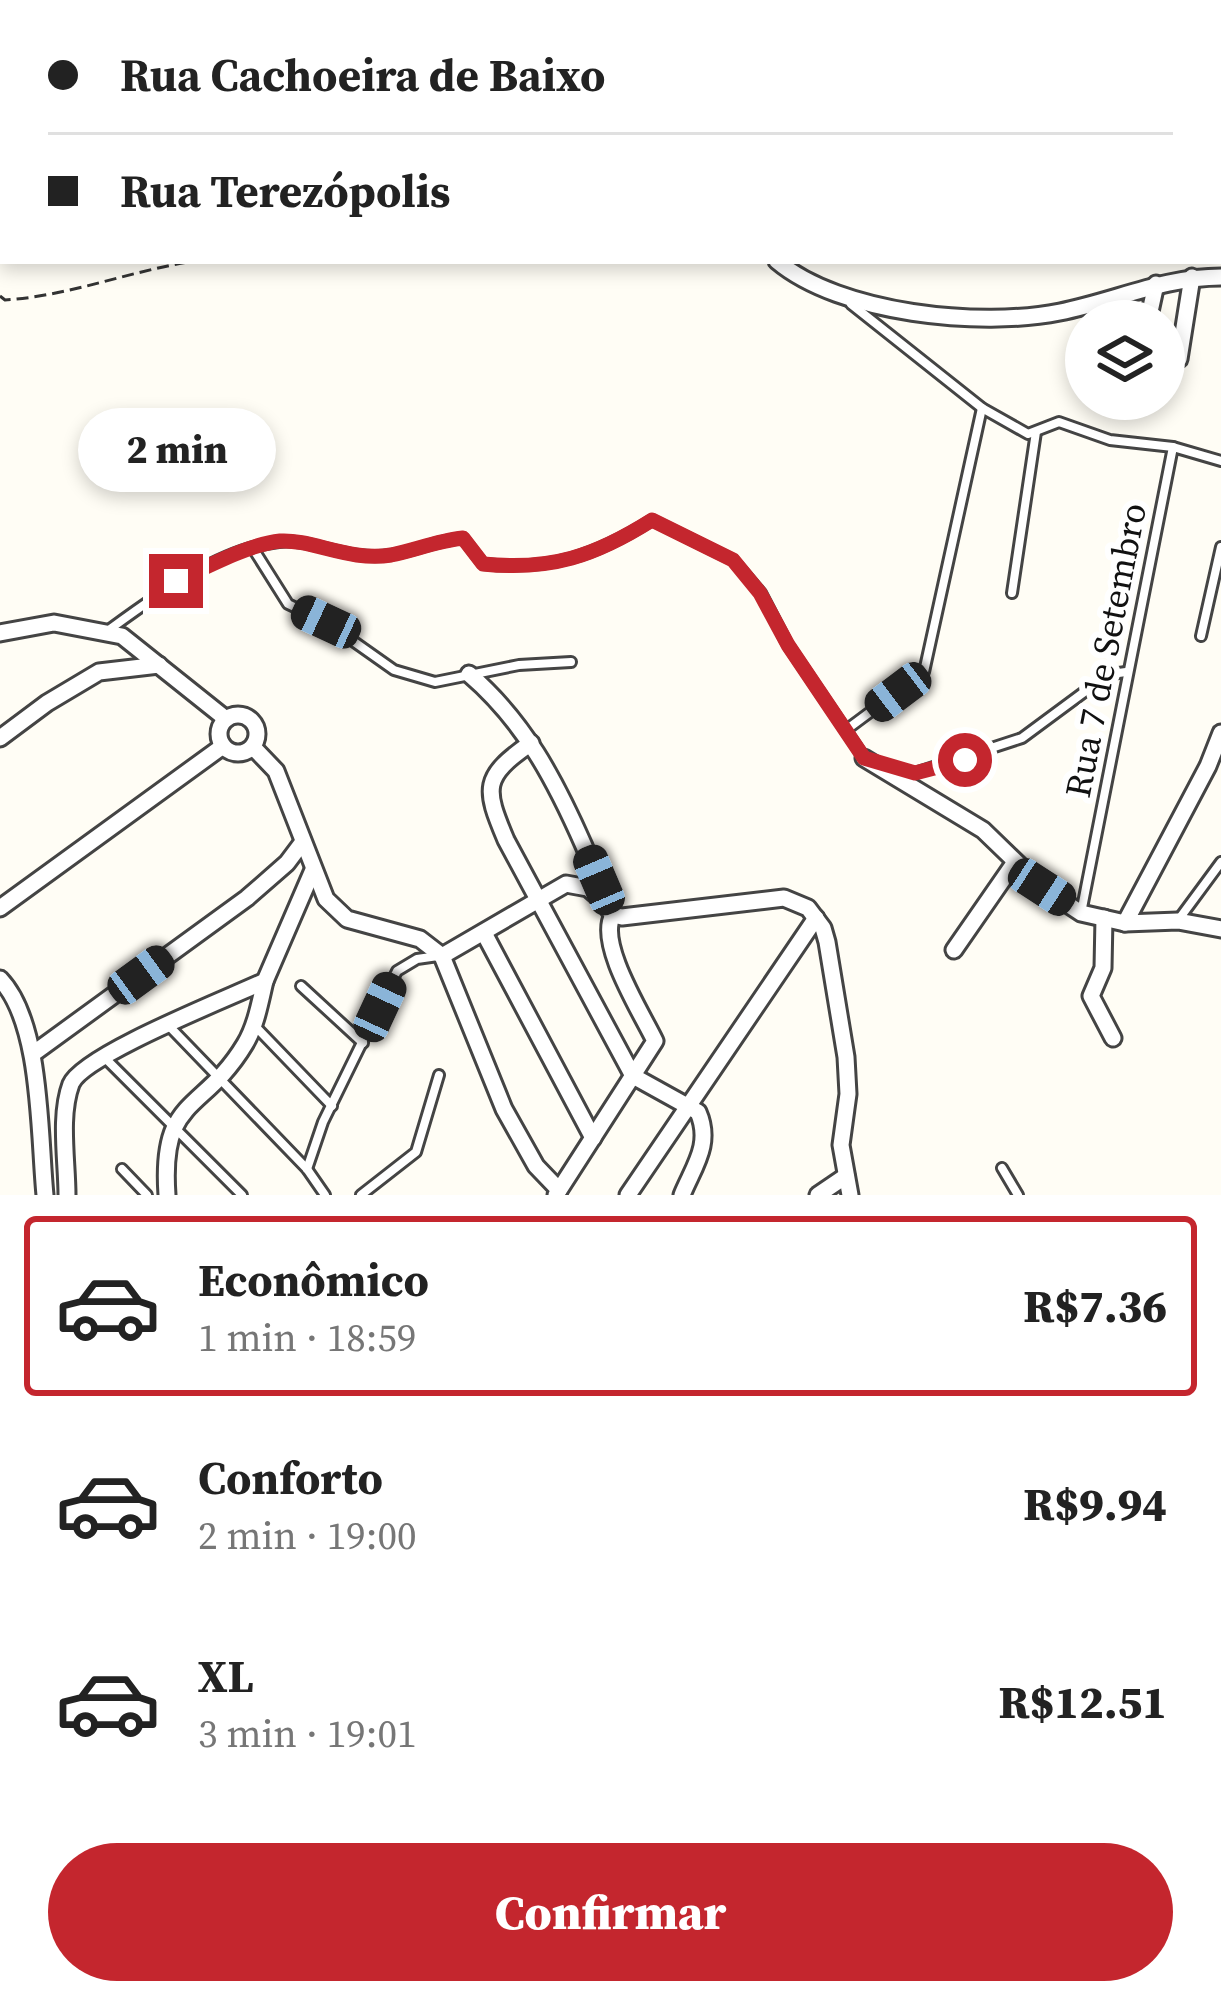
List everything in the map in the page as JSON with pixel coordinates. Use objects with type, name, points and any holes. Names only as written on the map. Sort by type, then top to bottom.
[{"type":"street","points":[[781,264],[799,278],[841,295],[937,314],[1005,320],[1063,312],[1156,284],[1221,277]]},
{"type":"street","points":[[1185,321],[1192,277]]},
{"type":"street","points":[[1153,300],[1156,284]]},
{"type":"street","points":[[0,633],[54,623],[122,636],[226,719]]},
{"type":"street","points":[[0,738],[99,672],[159,665]]},
{"type":"street","points":[[469,674],[496,698],[531,743],[569,812],[599,880],[602,900]]},
{"type":"street","points":[[250,718],[257,729],[253,746],[238,754],[223,746],[218,735],[226,719],[250,718]]},
{"type":"street","points":[[1125,923],[1221,733]]},
{"type":"street","points":[[531,743],[497,770],[490,782],[490,802],[506,841],[633,1076],[698,1112],[704,1148],[682,1195]]},
{"type":"street","points":[[0,908],[223,746]]},
{"type":"street","points":[[253,746],[276,771],[319,890],[347,919],[420,939],[442,956],[504,1109],[536,1166],[558,1192],[655,1042],[612,951],[607,933],[613,915]]},
{"type":"street","points":[[864,758],[983,830],[1042,887],[1081,913],[1125,923],[1178,921],[1221,929]]},
{"type":"street","points":[[34,1053],[248,898],[302,843]]},
{"type":"street","points":[[954,950],[1015,862]]},
{"type":"street","points":[[167,1195],[166,1144],[173,1124],[245,1044],[265,981],[313,870]]},
{"type":"street","points":[[442,956],[566,884],[577,884],[602,900],[613,915],[622,917],[784,898],[800,902],[816,917],[827,942],[846,1058],[848,1094],[841,1145],[850,1195]]},
{"type":"street","points":[[628,1195],[816,917]]},
{"type":"street","points":[[1104,918],[1103,968],[1091,996],[1113,1038]]},
{"type":"street","points":[[484,933],[592,1138]]},
{"type":"street","points":[[0,979],[16,1003],[34,1053],[45,1195]]},
{"type":"street","points":[[67,1195],[73,1079],[101,1054],[265,981]]},
{"type":"street","points":[[818,1195],[847,1175]]},
{"type":"lane","points":[[841,295],[982,408],[1028,434],[1059,422],[1110,440],[1173,447],[1221,461]]},
{"type":"lane","points":[[846,730],[924,672],[982,408]]},
{"type":"lane","points":[[1012,593],[1036,431]]},
{"type":"lane","name":"Rua 7 de Setembro","points":[[1081,913],[1173,447]]},
{"type":"lane","points":[[106,632],[176,581],[282,541],[346,555],[390,555],[430,541],[463,538],[483,564],[525,568],[580,558],[620,541],[652,520],[733,560],[760,593],[788,645],[864,758],[915,773],[965,760],[1022,738],[1094,684],[1126,672]]},
{"type":"lane","points":[[1201,636],[1221,547]]},
{"type":"lane","points":[[254,550],[288,604],[326,622],[394,670],[435,682],[571,662]]},
{"type":"lane","points":[[1178,921],[1221,862]]},
{"type":"lane","points":[[307,1168],[397,971],[418,959],[442,956]]},
{"type":"lane","points":[[301,986],[363,1043]]},
{"type":"lane","points":[[254,1024],[332,1106]]},
{"type":"lane","points":[[169,1026],[307,1168],[326,1195]]},
{"type":"lane","points":[[101,1054],[242,1195]]},
{"type":"lane","points":[[361,1195],[416,1152],[439,1075]]},
{"type":"lane","points":[[1002,1168],[1018,1195]]},
{"type":"lane","points":[[122,1169],[147,1195]]},
{"type":"path","points":[[0,296],[5,300],[43,298],[180,264]]},
{"type":"route","points":[[176,581],[282,541],[346,555],[390,555],[430,541],[463,538],[483,564],[525,568],[580,558],[620,541],[652,520],[733,560],[760,593],[788,645],[864,758],[915,773],[965,760]]}]
